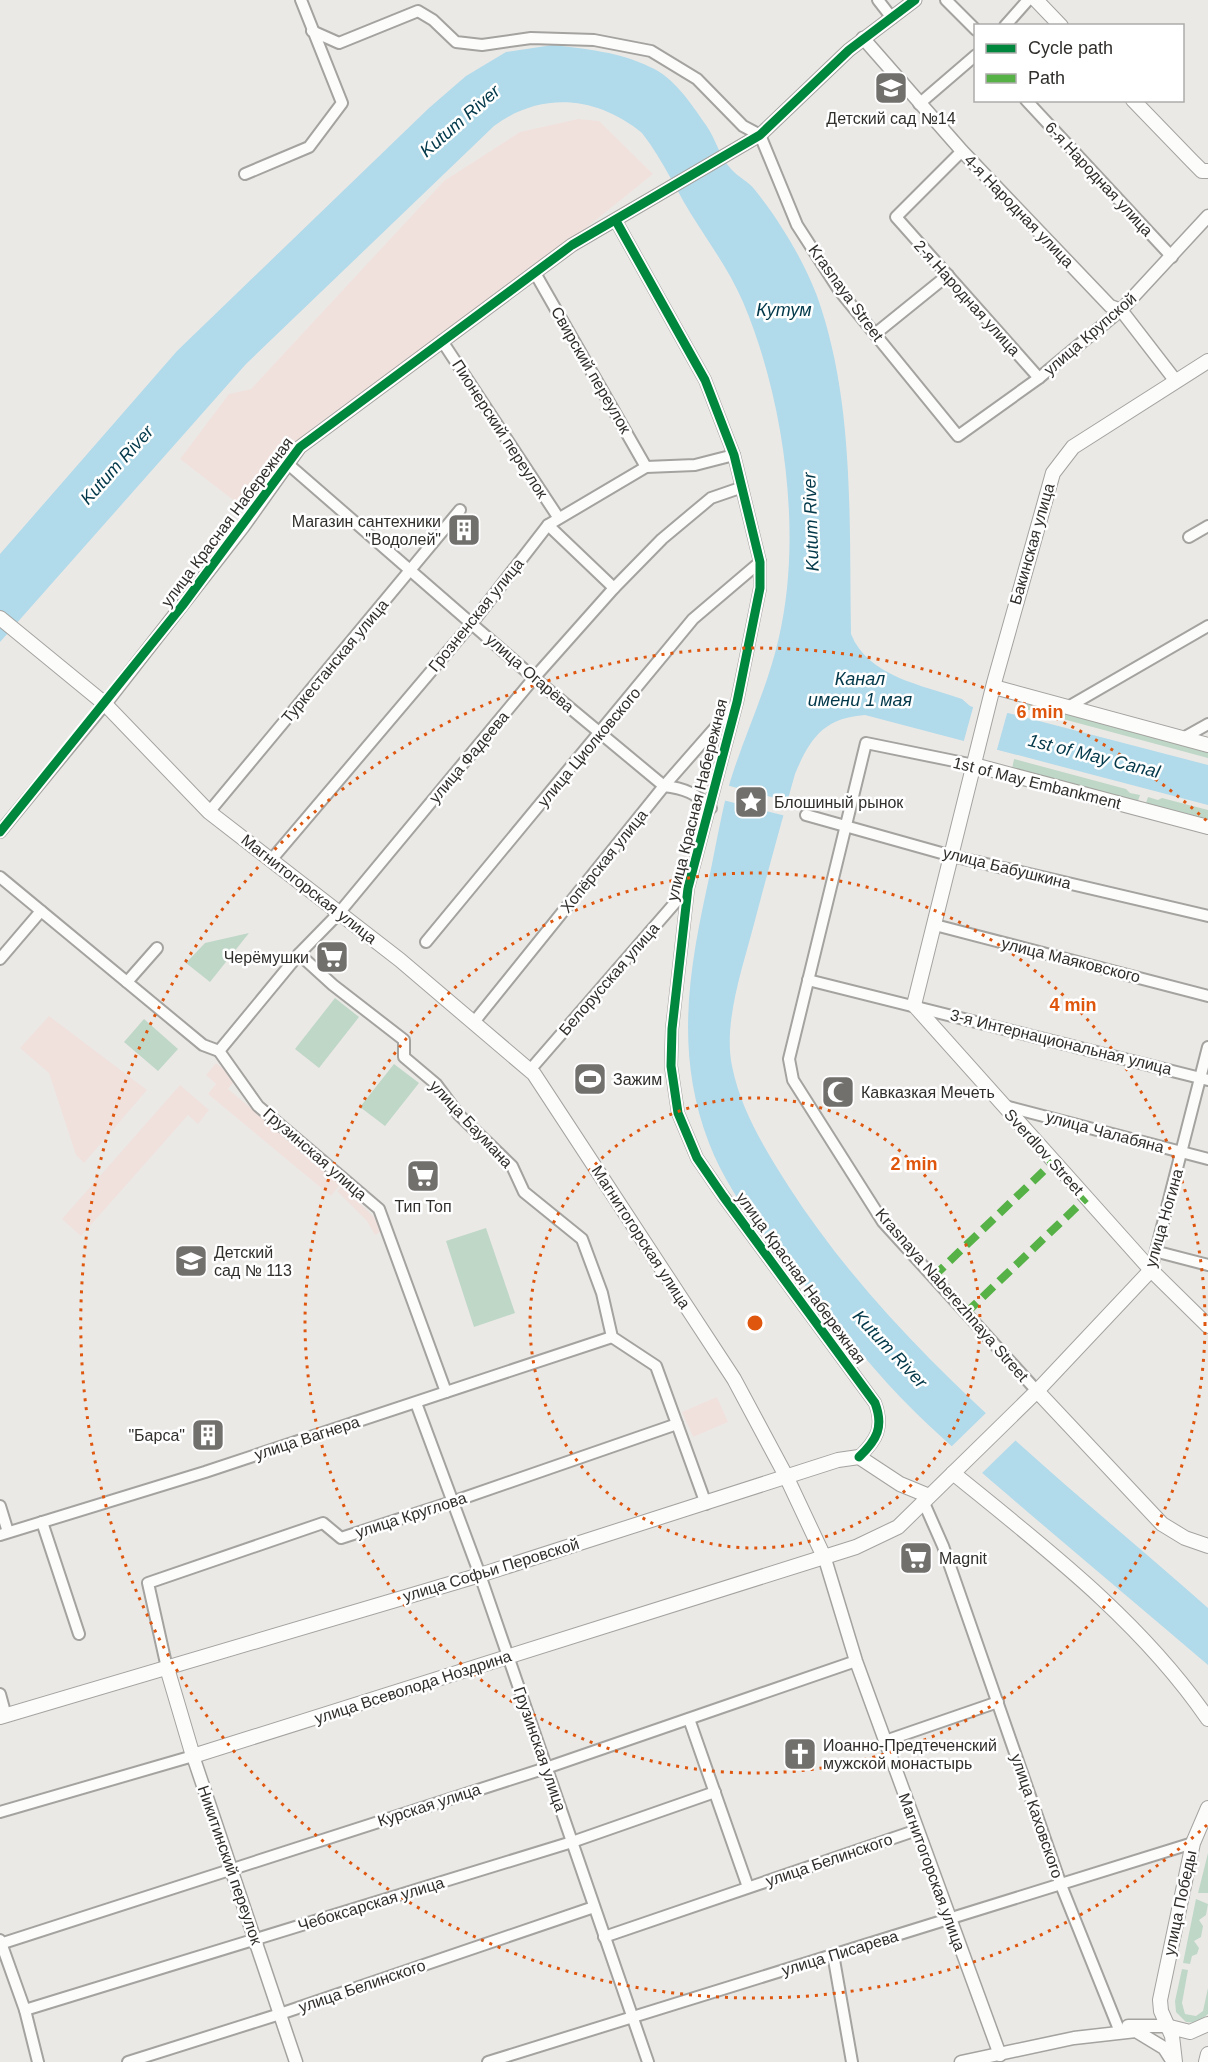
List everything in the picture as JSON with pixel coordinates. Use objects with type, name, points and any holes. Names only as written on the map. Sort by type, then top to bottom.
[{"type":"main road","points":[[1036,0],[1059,24]]},
{"type":"main road","points":[[1135,102],[1192,162],[1202,171],[1208,171]]},
{"type":"main road","name":"Бакинская улица","points":[[976,760],[992,692],[1053,473],[1073,447],[1208,361]]},
{"type":"main road","name":"Магнитогорская улица","points":[[0,618],[105,704],[209,812],[272,859],[530,1070],[734,1379],[786,1476],[825,1559]]},
{"type":"main road","points":[[992,692],[1068,707],[1208,745]]},
{"type":"main road","points":[[914,1005],[976,760]]},
{"type":"main road","name":"1st of May Embankment","points":[[976,760],[1208,827]]},
{"type":"main road","name":"Sverdlov Street","points":[[914,1005],[1001,1105],[1151,1270],[1208,1326]]},
{"type":"main road","name":"улица Ногина","points":[[958,1468],[1037,1391],[1151,1270]]},
{"type":"main road","name":"Krasnaya Naberezhnaya Street","points":[[1037,1391],[1162,1524],[1185,1538],[1208,1546]]},
{"type":"main road","points":[[859,1457],[926,1500],[958,1468],[1147,1641],[1189,1691],[1208,1719]]},
{"type":"main road","name":"улица Софьи Перовской","points":[[3,1716],[480,1575],[706,1504],[786,1476],[859,1457]]},
{"type":"main road","name":"улица Всеволода Ноздрина","points":[[193,1756],[825,1559],[894,1530],[926,1500]]},
{"type":"main road","name":"Никитинский переулок","points":[[167,1668],[193,1756]]},
{"type":"main road","name":"улица Победы","points":[[1166,2026],[1160,2000],[1193,1843],[1208,1808]]},
{"type":"main road","points":[[1193,1843],[1208,1838]]},
{"type":"main road","points":[[1166,2026],[1190,2032],[1208,2024]]},
{"type":"main road","points":[[1166,2026],[1172,2036],[1174,2062]]},
{"type":"main road","points":[[1206,2062],[1208,2054]]},
{"type":"street","points":[[245,174],[309,147],[342,103],[312,31],[302,0]]},
{"type":"street","points":[[878,0],[892,18]]},
{"type":"street","name":"улица Красная Набережная","points":[[0,832],[105,704],[243,527],[300,447],[572,245],[660,196],[760,135],[863,38],[915,0]]},
{"type":"street","points":[[946,0],[974,29]]},
{"type":"street","points":[[1007,24],[1028,0]]},
{"type":"street","points":[[312,31],[339,43],[418,11],[433,20],[456,42],[482,45],[531,38],[594,40],[651,51],[697,79],[743,126],[760,135]]},
{"type":"street","name":"4-я Народная улица","points":[[863,38],[962,151],[1110,306],[1121,310],[1175,380]]},
{"type":"street","points":[[919,104],[974,56]]},
{"type":"street","name":"6-я Народная улица","points":[[1028,102],[1172,257]]},
{"type":"street","name":"Krasnaya Street","points":[[760,135],[797,225],[839,290],[958,436]]},
{"type":"street","name":"2-я Народная улица","points":[[962,151],[896,217],[1039,378]]},
{"type":"street","name":"улица Крупской","points":[[958,436],[1039,378],[1121,310],[1208,216]]},
{"type":"street","name":"улица Красная Набережная","points":[[616,221],[705,380],[734,455],[740,488],[760,562],[760,588],[738,702],[688,888],[672,1029],[671,1066],[678,1113],[697,1158],[716,1187],[875,1403],[880,1418],[877,1435],[859,1457]]},
{"type":"street","name":"Свирский переулок","points":[[535,273],[646,467]]},
{"type":"street","points":[[874,334],[948,275]]},
{"type":"street","name":"Пионерский переулок","points":[[442,341],[558,517]]},
{"type":"street","name":"Грозненская улица","points":[[272,859],[472,623],[548,525],[646,467],[695,465],[734,455]]},
{"type":"street","name":"улица Огарёва","points":[[288,464],[534,678],[664,786]]},
{"type":"street","name":"улица Фадеева","points":[[219,1051],[299,954],[339,913],[534,678],[614,588],[662,539],[711,498],[740,488]]},
{"type":"street","name":"Туркестанская улица","points":[[209,812],[460,510]]},
{"type":"street","points":[[548,525],[614,588]]},
{"type":"street","points":[[1189,537],[1208,526]]},
{"type":"street","name":"улица Циолковского","points":[[426,942],[601,734],[693,619],[760,562]]},
{"type":"street","points":[[1068,707],[1208,626]]},
{"type":"street","name":"Хопёрская улица","points":[[474,1022],[664,786],[738,702]]},
{"type":"street","points":[[1183,738],[1208,724]]},
{"type":"street","name":"1st of May Embankment","points":[[866,743],[976,760]]},
{"type":"street","name":"Krasnaya Naberezhnaya Street","points":[[866,743],[844,825],[789,1059],[793,1080],[883,1222],[1037,1391]]},
{"type":"street","points":[[664,786],[681,788],[700,797],[711,808]]},
{"type":"street","name":"улица Бабушкина","points":[[806,815],[952,856],[1208,916]]},
{"type":"street","name":"Грузинская улица","points":[[0,877],[203,1045],[219,1051],[258,1106],[379,1209],[446,1392]]},
{"type":"street","name":"Белорусская улица","points":[[530,1070],[688,888]]},
{"type":"street","points":[[0,959],[41,911]]},
{"type":"street","name":"улица Маяковского","points":[[935,925],[1208,996]]},
{"type":"street","points":[[127,982],[156,948]]},
{"type":"street","name":"улица Баумана","points":[[299,954],[333,985],[404,1040],[404,1057],[436,1084],[459,1115],[512,1166],[524,1192],[582,1239],[602,1293],[612,1337]]},
{"type":"street","name":"3-я Интернациональная улица","points":[[808,980],[1204,1079]]},
{"type":"street","name":"улица Ногина","points":[[1151,1270],[1158,1252],[1182,1153],[1204,1079],[1208,1047]]},
{"type":"street","name":"улица Чалабяна","points":[[1001,1105],[1208,1159]]},
{"type":"street","points":[[1158,1252],[1208,1265]]},
{"type":"street","points":[[612,1337],[656,1366],[706,1504]]},
{"type":"street","name":"улица Вагнера","points":[[4,1534],[204,1472],[612,1337]]},
{"type":"street","name":"Грузинская улица","points":[[416,1403],[480,1575],[648,2062]]},
{"type":"street","name":"улица Круглова","points":[[167,1668],[148,1583],[323,1523],[341,1538],[677,1424]]},
{"type":"street","name":"улица Каховского","points":[[926,1500],[1061,1885],[1118,2026]]},
{"type":"street","points":[[0,1506],[4,1534]]},
{"type":"street","points":[[42,1521],[79,1634]]},
{"type":"street","name":"Магнитогорская улица","points":[[825,1559],[856,1660],[949,1921],[1000,2055]]},
{"type":"street","name":"Курская улица","points":[[0,1942],[546,1768],[856,1660]]},
{"type":"street","points":[[0,1694],[3,1716]]},
{"type":"street","points":[[885,1741],[998,1701]]},
{"type":"street","points":[[689,1719],[748,1887]]},
{"type":"street","name":"улица Всеволода Ноздрина","points":[[0,1812],[193,1756]]},
{"type":"street","name":"Никитинский переулок","points":[[193,1756],[296,2062]]},
{"type":"street","name":"Чебоксарская улица","points":[[24,2010],[572,1842],[715,1791]]},
{"type":"street","name":"улица Белинского","points":[[604,1937],[917,1830]]},
{"type":"street","name":"улица Писарева","points":[[488,2062],[834,1954],[949,1921],[1193,1843]]},
{"type":"street","name":"улица Белинского","points":[[134,2061],[594,1907]]},
{"type":"street","points":[[0,1942],[24,2010],[38,2062]]},
{"type":"street","points":[[834,1954],[852,2062]]},
{"type":"street","points":[[961,2062],[1000,2055],[1118,2026],[1166,2026]]},
{"type":"street","points":[[1074,2038],[1136,2031],[1164,2048],[1174,2062]]},
{"type":"shaded area","points":[[578,119],[599,121],[653,174],[551,256],[311,429],[282,456],[241,506],[180,459],[229,394],[251,389],[444,181],[520,132]]},
{"type":"shaded area","points":[[49,1016],[147,1090],[84,1163],[76,1155],[49,1073],[20,1048]]},
{"type":"shaded area","points":[[216,1063],[236,1079],[228,1089],[341,1183],[331,1196],[208,1094],[216,1084],[206,1075]]},
{"type":"shaded area","points":[[180,1085],[209,1110],[198,1124],[188,1115],[81,1236],[62,1219]]},
{"type":"shaded area","points":[[342,1186],[373,1216],[382,1231],[375,1235],[367,1221],[337,1191]]},
{"type":"shaded area","points":[[717,1397],[728,1422],[693,1437],[682,1412]]},
{"type":"green space","points":[[1024,704],[1033,704],[1208,749],[1208,758],[1022,708]]},
{"type":"green space","points":[[1014,759],[1126,789],[1130,793],[1140,795],[1138,801],[1012,769]]},
{"type":"green space","points":[[1148,797],[1158,800],[1162,798],[1208,810],[1208,820],[1146,803]]},
{"type":"green space","points":[[249,933],[210,982],[186,963],[205,943]]},
{"type":"green space","points":[[335,998],[359,1017],[319,1068],[295,1049]]},
{"type":"green space","points":[[144,1019],[178,1049],[158,1071],[124,1042]]},
{"type":"green space","points":[[394,1064],[419,1083],[385,1126],[360,1107]]},
{"type":"green space","points":[[486,1228],[515,1313],[474,1327],[446,1241]]},
{"type":"green space","points":[[1208,1853],[1208,1893],[1198,1893]]},
{"type":"green space","points":[[1196,1899],[1208,1904],[1206,1915],[1199,1920],[1203,1926],[1201,1937],[1194,1941],[1199,1948],[1197,1954],[1192,1956],[1190,1964],[1183,1963]]},
{"type":"green space","points":[[1182,1969],[1188,1970],[1182,2003],[1185,2014],[1196,2016],[1203,2011],[1208,1988],[1208,2014],[1197,2023],[1186,2022],[1176,2012],[1175,2001]]},
{"type":"water","name":"Кутум","points":[[553,45],[627,58],[667,77],[695,109],[727,164],[752,187],[764,202],[790,240],[805,268],[817,296],[829,336],[844,420],[848,463],[851,634],[859,649],[883,670],[914,684],[962,699],[970,706],[998,716],[1008,713],[1208,765],[1208,805],[865,715],[839,720],[829,725],[813,740],[795,774],[740,976],[732,1013],[730,1049],[741,1099],[755,1129],[789,1187],[832,1247],[879,1305],[984,1411],[1039,1462],[1208,1608],[1208,1665],[972,1464],[902,1399],[861,1353],[753,1221],[728,1183],[709,1143],[698,1108],[691,1074],[688,1040],[692,973],[703,904],[727,793],[769,674],[779,637],[786,597],[789,511],[779,423],[769,380],[743,302],[728,272],[642,133],[606,111],[588,105],[569,103],[550,103],[531,107],[494,126],[246,364],[0,642],[0,554],[177,351],[429,108],[466,76],[506,52]]},
{"type":"pier","points":[[974,704],[998,713],[1008,710],[996,753],[963,744]]},
{"type":"pier","points":[[726,785],[790,802],[786,816],[723,800]]},
{"type":"pier","points":[[989,1410],[1019,1437],[980,1475],[950,1448]]},
{"type":"marked path","points":[[933,1277],[1053,1162]]},
{"type":"marked path","points":[[966,1313],[1086,1198]]},
{"type":"cycle path","points":[[0,832],[182,606],[300,447],[572,245],[760,135],[849,50],[915,0]]},
{"type":"cycle path","points":[[616,221],[705,380],[734,455],[760,562],[760,588],[737,702],[688,888],[672,1029],[671,1066],[678,1113],[697,1158],[875,1403],[879,1419],[877,1433],[859,1457]]},
{"type":"place","name":"Детский сад №14","points":[[891,88]]},
{"type":"place","name":"Магазин сантехники \"Водолей\"","points":[[464,530]]},
{"type":"place","name":"Блошиный рынок","points":[[751,802]]},
{"type":"place","name":"Черёмушки","points":[[332,957]]},
{"type":"place","name":"Зажим","points":[[590,1079]]},
{"type":"place","name":"Кавказкая Мечеть","points":[[838,1092]]},
{"type":"place","name":"Тип Топ","points":[[423,1176]]},
{"type":"place","name":"Детский сад № 113","points":[[191,1261]]},
{"type":"place","name":"\"Барса\"","points":[[208,1435]]},
{"type":"place","name":"Magnit","points":[[916,1558]]},
{"type":"place","name":"Иоанно-Предтеченский мужской монастырь","points":[[800,1754]]},
{"type":"water label","name":"Kutum River","points":[[460,121]]},
{"type":"water label","name":"Kutum River","points":[[117,465]]},
{"type":"water label","name":"Kutum River","points":[[811,522]]},
{"type":"water label","name":"Канал имени 1 мая","points":[[860,689]]},
{"type":"water label","name":"1st of May Canal","points":[[1094,756]]},
{"type":"water label","name":"Kutum River","points":[[890,1349]]}]
